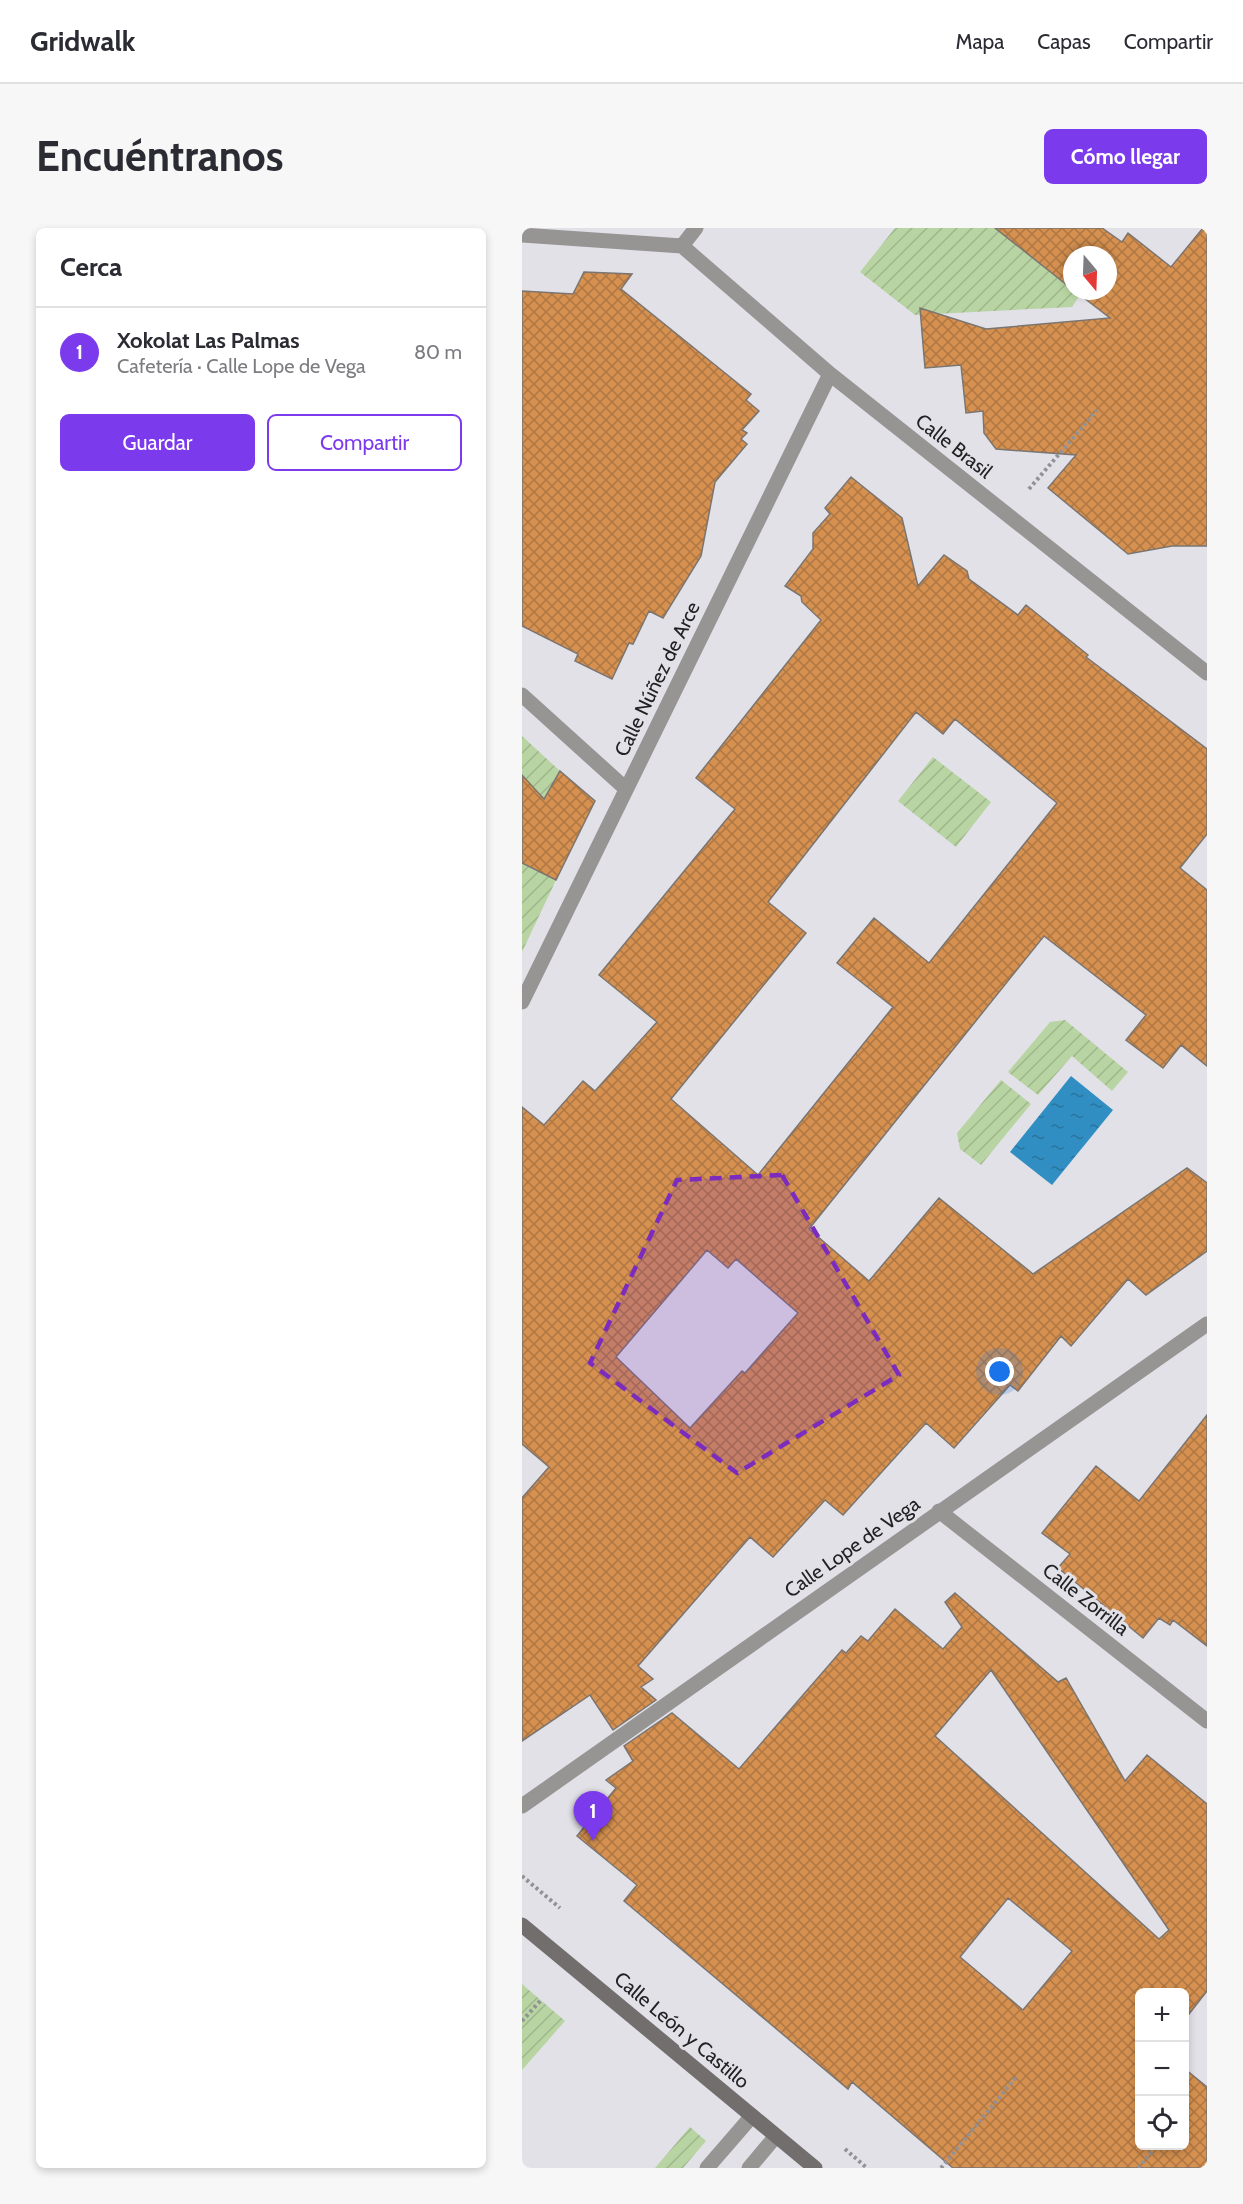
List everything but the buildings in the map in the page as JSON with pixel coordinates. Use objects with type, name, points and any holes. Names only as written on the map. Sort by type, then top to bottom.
[{"type":"street","points":[[522,235],[681,246],[696,228]]},
{"type":"street","name":"Calle Brasil","points":[[681,246],[830,374],[1207,673]]},
{"type":"street","name":"Calle Núñez de Arce","points":[[522,1002],[830,374]]},
{"type":"street","points":[[522,694],[626,789]]},
{"type":"street","name":"Calle Lope de Vega","points":[[522,1806],[1207,1324]]},
{"type":"street","name":"Calle Zorrilla","points":[[939,1511],[1207,1721]]},
{"type":"street","name":"Calle León y Castillo","points":[[522,1925],[814,2168]]},
{"type":"street","points":[[707,2168],[752,2116]]},
{"type":"street","points":[[749,2168],[776,2136]]},
{"type":"path","points":[[1024,494],[1096,410]]},
{"type":"path","points":[[522,2022],[541,2000]]},
{"type":"path","points":[[940,2168],[1017,2076]]},
{"type":"path","points":[[1138,2168],[1153,2150]]},
{"type":"highlighted area","points":[[782,1175],[899,1375],[737,1473],[590,1363],[677,1180]]},
{"type":"green space","points":[[895,228],[995,228],[1063,282],[1063,300],[1077,300],[1072,307],[915,315],[860,272]]},
{"type":"green space","points":[[522,736],[560,771],[539,809],[522,779]]},
{"type":"green space","points":[[933,757],[991,802],[956,847],[898,801]]},
{"type":"green space","points":[[522,863],[556,880],[522,952]]},
{"type":"green space","points":[[1065,1020],[1128,1072],[1112,1091],[1072,1056],[1038,1095],[1008,1072],[1050,1022]]},
{"type":"green space","points":[[1001,1080],[1031,1104],[981,1165],[960,1149],[957,1133]]},
{"type":"green space","points":[[522,1984],[565,2021],[522,2070]]},
{"type":"green space","points":[[690,2127],[706,2141],[683,2168],[655,2168]]},
{"type":"water","points":[[1071,1076],[1113,1110],[1052,1185],[1010,1152]]},
{"type":"place","name":"Xokolat Las Palmas","points":[[593,1841]]}]
